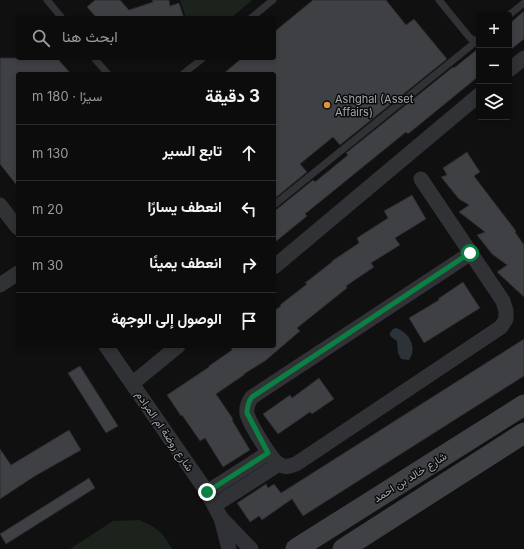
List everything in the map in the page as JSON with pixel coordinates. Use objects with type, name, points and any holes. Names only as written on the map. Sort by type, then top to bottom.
[{"type":"main road","name":"شارع خالد بن احمد","points":[[296,549],[524,405]]},
{"type":"main road","points":[[343,549],[524,432]]},
{"type":"street","points":[[512,68],[524,58]]},
{"type":"street","points":[[276,265],[476,98]]},
{"type":"street","points":[[421,179],[503,301],[506,310],[506,319],[502,327],[296,464],[287,467],[279,464],[268,453],[247,413],[247,407],[252,397],[470,253]]},
{"type":"street","points":[[0,205],[16,225]]},
{"type":"street","points":[[0,285],[16,274]]},
{"type":"street","name":"شارع روضة ام المرادم","points":[[107,348],[133,383],[214,505],[251,549]]},
{"type":"street","points":[[133,383],[176,348]]},
{"type":"street","points":[[214,505],[268,453]]},
{"type":"street","points":[[214,505],[279,464]]},
{"type":"street","name":"شارع روضة ام المرادم","points":[[214,505],[229,549]]},
{"type":"lane","points":[[47,0],[60,16]]},
{"type":"lane","points":[[253,16],[273,0]]},
{"type":"lane","points":[[438,0],[470,38],[476,40]]},
{"type":"lane","points":[[512,13],[524,3]]},
{"type":"lane","points":[[276,203],[476,42]]},
{"type":"lane","points":[[96,60],[106,72]]},
{"type":"lane","points":[[186,72],[200,60]]},
{"type":"shaded area","points":[[180,0],[252,0],[233,16],[185,16]]},
{"type":"shaded area","points":[[396,328],[405,333],[411,341],[413,350],[409,360],[401,359],[398,353],[397,341],[390,336],[393,329]]},
{"type":"shaded area","points":[[139,520],[158,531],[165,538],[172,549],[70,549],[113,521]]},
{"type":"building","points":[[95,0],[120,0],[129,10],[153,2],[152,0],[169,0],[170,6],[179,3],[183,16],[95,16],[87,7]]},
{"type":"building","name":"Ashghal (Asset Affairs)","points":[[313,0],[386,0],[406,25],[414,19],[447,59],[340,145],[333,137],[300,164],[307,172],[276,197],[276,72],[225,72],[240,60],[276,60],[276,30]]},
{"type":"building","points":[[524,11],[524,39],[512,49],[512,48],[512,21]]},
{"type":"building","points":[[476,50],[476,78],[408,134],[406,132],[305,214],[307,216],[276,241],[276,209],[313,180],[315,182],[348,155],[346,153],[453,67],[454,68]]},
{"type":"building","points":[[0,58],[16,58],[16,60],[59,60],[69,72],[16,72],[16,184],[0,164]]},
{"type":"building","points":[[467,152],[480,172],[474,176],[516,231],[515,232],[524,245],[524,297],[497,272],[507,265],[492,254],[477,235],[485,232],[459,212],[469,205],[459,199],[441,177],[447,175],[443,168]]},
{"type":"building","points":[[412,195],[426,219],[395,238],[400,245],[371,263],[374,267],[346,286],[347,288],[297,328],[300,331],[265,361],[216,394],[233,419],[232,420],[250,450],[223,467],[205,438],[200,441],[167,395],[209,367],[232,350],[231,348],[276,348],[276,310],[332,261],[359,243],[357,238],[388,218],[384,211]]},
{"type":"building","points":[[463,282],[480,308],[424,343],[409,318],[439,300],[438,299]]},
{"type":"building","points":[[524,339],[524,376],[303,516],[292,499],[262,520],[259,516],[250,522],[237,503],[266,484],[268,488],[274,484],[281,493]]},
{"type":"building","points":[[80,366],[118,426],[106,433],[68,373]]},
{"type":"building","points":[[319,378],[334,399],[312,414],[310,412],[278,434],[263,414],[290,395],[292,398]]},
{"type":"building","points":[[69,430],[81,450],[35,476],[0,499],[0,449],[11,465]]},
{"type":"building","points":[[89,478],[95,488],[6,544],[0,534]]},
{"type":"place","name":"Ashghal (Asset Affairs)","points":[[327,105]]},
{"type":"route","points":[[207,492],[268,453],[247,413],[247,407],[252,397],[470,253]]}]
